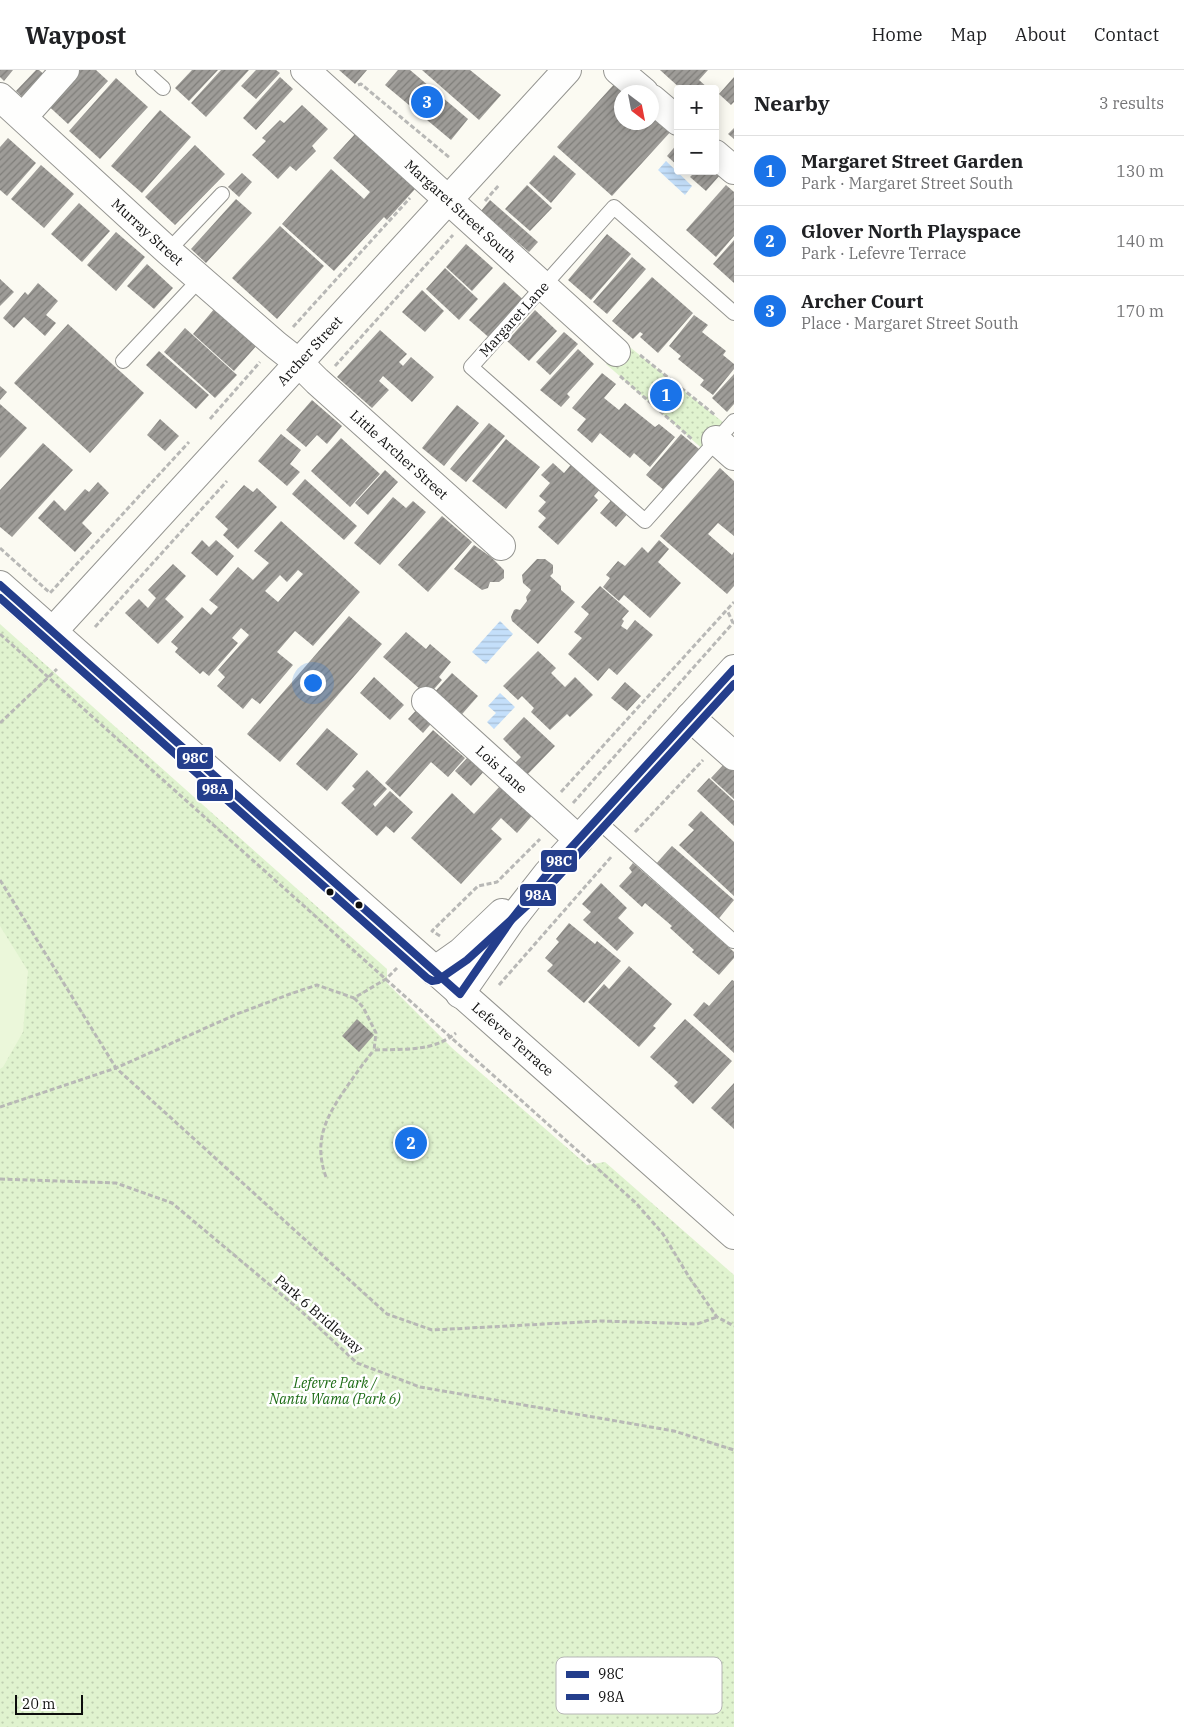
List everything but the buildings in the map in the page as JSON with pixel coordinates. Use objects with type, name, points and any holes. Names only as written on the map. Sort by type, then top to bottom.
[{"type":"street","points":[[23,117],[65,70]]},
{"type":"street","name":"Margaret Street South","points":[[304,70],[367,135],[447,200],[621,357]]},
{"type":"street","name":"Archer Street","points":[[53,631],[567,70]]},
{"type":"street","points":[[618,70],[636,85]]},
{"type":"street","name":"Murray Street","points":[[0,97],[168,251],[299,363]]},
{"type":"street","points":[[659,105],[674,118]]},
{"type":"street","points":[[719,157],[734,170]]},
{"type":"street","name":"Little Archer Street","points":[[299,363],[501,546]]},
{"type":"street","name":"Lefevre Terrace","points":[[0,585],[734,1236]]},
{"type":"street","points":[[434,971],[461,952],[548,873],[734,670]]},
{"type":"street","name":"Lois Lane","points":[[426,701],[579,840]]},
{"type":"street","points":[[690,717],[734,756]]},
{"type":"street","points":[[460,994],[512,919],[548,873]]},
{"type":"lane","points":[[143,70],[163,88]]},
{"type":"lane","points":[[168,251],[222,194]]},
{"type":"lane","name":"Margaret Lane","points":[[724,439],[645,521],[471,368],[614,207],[734,312]]},
{"type":"lane","points":[[123,360],[200,278]]},
{"type":"lane","points":[[597,820],[734,941]]},
{"type":"path","points":[[354,87],[361,84],[450,158]]},
{"type":"path","points":[[290,330],[413,195]]},
{"type":"path","points":[[332,368],[457,231]]},
{"type":"path","points":[[621,357],[724,439]]},
{"type":"path","points":[[621,357],[724,439]]},
{"type":"path","points":[[206,424],[261,361]]},
{"type":"path","points":[[0,548],[50,593],[194,437]]},
{"type":"path","points":[[95,627],[229,480]]},
{"type":"path","points":[[445,939],[432,931],[478,886],[498,882],[551,815],[734,602]]},
{"type":"path","points":[[551,815],[733,623],[727,610]]},
{"type":"path","points":[[0,634],[636,1203],[662,1234],[717,1317],[734,1326]]},
{"type":"path","points":[[0,723],[76,651]]},
{"type":"path","points":[[0,880],[116,1068],[387,1314],[432,1330],[601,1321],[697,1324],[717,1317]]},
{"type":"path","points":[[354,998],[386,980]]},
{"type":"path","points":[[0,1107],[116,1068],[237,1014],[317,985],[354,998],[363,1007],[376,1033],[374,1050],[362,1064],[330,1111],[322,1132],[320,1149],[326,1177]]},
{"type":"path","points":[[374,1050],[431,1047],[445,1041],[456,1033]]},
{"type":"path","name":"Park 6 Bridleway","points":[[0,1179],[116,1183],[172,1203],[300,1311],[357,1363],[402,1380],[420,1386],[674,1432],[734,1450]]},
{"type":"green space","points":[[626,344],[729,427],[706,452],[606,364]]},
{"type":"green space","name":"Lefevre Park / Nantu Wama (Park 6)","points":[[0,624],[387,969],[387,983],[452,1048],[587,1165],[605,1162],[734,1275],[734,1727],[0,1727]]},
{"type":"green space","points":[[0,926],[28,971],[23,1032],[0,1069]]},
{"type":"water","points":[[666,161],[674,169],[674,175],[681,175],[692,186],[685,195],[658,170]]},
{"type":"water","points":[[500,621],[513,634],[486,664],[472,652]]},
{"type":"water","points":[[500,693],[515,707],[494,729],[487,722],[496,713],[488,706]]},
{"type":"transit line","name":"98C","points":[[0,585],[460,994],[512,919],[548,873],[734,669]]},
{"type":"transit line","name":"98A","points":[[0,598],[432,981],[438,980],[467,960],[555,880],[734,684]]},
{"type":"place","name":"Archer Court","points":[[427,102]]},
{"type":"place","name":"Margaret Street Garden","points":[[666,395]]},
{"type":"place","name":"Glover North Playspace","points":[[411,1143]]}]
